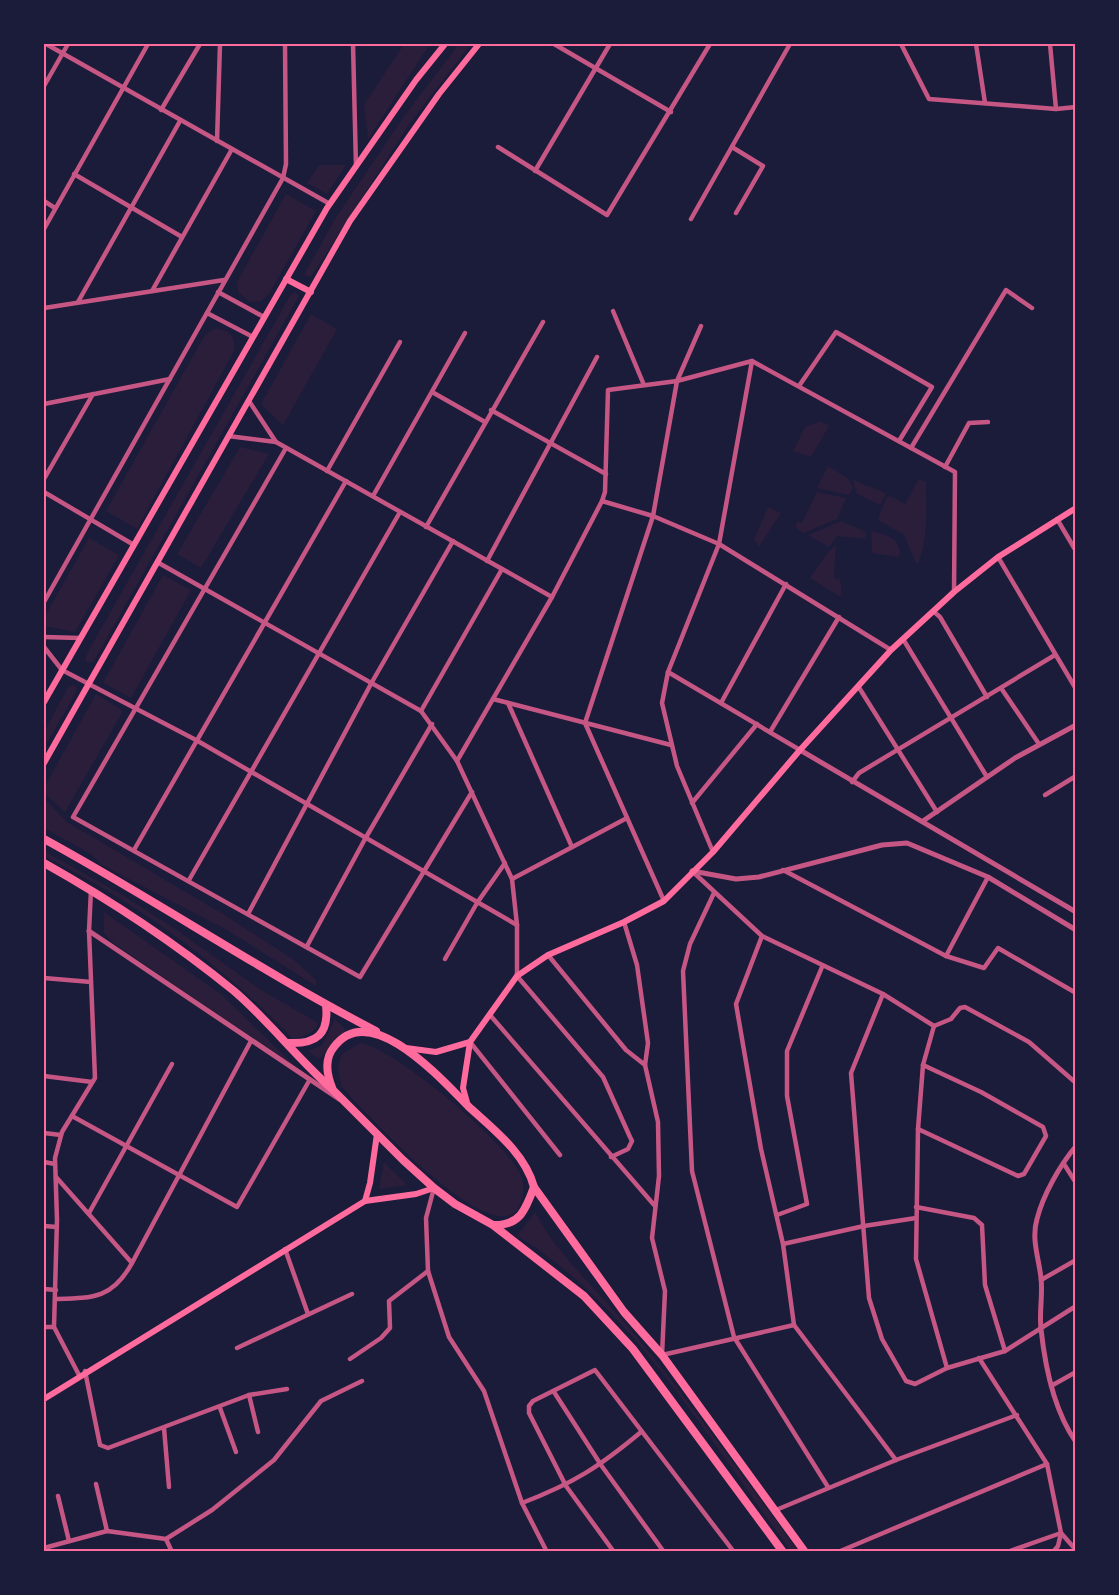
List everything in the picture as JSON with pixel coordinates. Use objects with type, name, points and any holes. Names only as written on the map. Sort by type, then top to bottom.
[{"type":"highway","points":[[44,839],[102,871],[326,1005],[406,1048],[468,1106],[521,1159],[534,1186],[624,1312],[662,1355],[805,1551]]},
{"type":"highway","points":[[44,863],[91,889],[171,943],[235,993],[289,1043],[314,1073],[434,1188],[472,1215],[493,1225],[584,1296],[633,1349],[783,1551]]},
{"type":"highway","points":[[289,1043],[304,1044],[316,1039],[325,1028],[326,1005]]},
{"type":"highway","points":[[333,1090],[327,1076],[327,1061],[333,1047],[345,1037],[359,1032],[388,1038]]},
{"type":"highway","points":[[493,1225],[506,1225],[517,1220],[524,1212],[534,1186]]},
{"type":"main road","points":[[44,702],[330,204],[416,80],[445,44]]},
{"type":"main road","points":[[44,763],[350,221],[433,103],[479,44]]},
{"type":"main road","points":[[285,279],[311,292]]},
{"type":"main road","points":[[468,1106],[464,1088],[470,1042],[517,976],[548,955],[624,922],[664,901],[713,852],[800,750],[891,650],[954,592],[998,557],[1076,508]]},
{"type":"main road","points":[[406,1048],[436,1052],[470,1042]]},
{"type":"main road","points":[[364,1201],[370,1182],[377,1134]]},
{"type":"main road","points":[[44,1399],[82,1373],[364,1201],[416,1194],[434,1188]]},
{"type":"street","points":[[46,44],[330,204]]},
{"type":"street","points":[[44,86],[68,44]]},
{"type":"street","points":[[44,228],[148,44]]},
{"type":"street","points":[[161,110],[200,44]]},
{"type":"street","points":[[217,141],[220,44]]},
{"type":"street","points":[[44,602],[283,178],[286,164],[285,44]]},
{"type":"street","points":[[353,44],[356,167]]},
{"type":"street","points":[[554,44],[671,112]]},
{"type":"street","points":[[535,171],[610,44]]},
{"type":"street","points":[[498,147],[607,215],[710,44]]},
{"type":"street","points":[[691,219],[790,44]]},
{"type":"street","points":[[901,44],[929,99],[1056,109],[1076,107]]},
{"type":"street","points":[[976,44],[985,103]]},
{"type":"street","points":[[1050,44],[1056,109]]},
{"type":"street","points":[[78,302],[180,121]]},
{"type":"street","points":[[732,147],[763,166],[736,213]]},
{"type":"street","points":[[152,291],[232,150]]},
{"type":"street","points":[[74,174],[182,237]]},
{"type":"street","points":[[44,201],[55,208]]},
{"type":"street","points":[[44,308],[224,280]]},
{"type":"street","points":[[911,448],[1006,290],[1032,308]]},
{"type":"street","points":[[218,292],[264,317]]},
{"type":"street","points":[[614,311],[644,385]]},
{"type":"street","points":[[207,313],[253,337]]},
{"type":"street","points":[[426,526],[543,322]]},
{"type":"street","points":[[664,901],[585,723],[653,516],[677,381],[701,326]]},
{"type":"street","points":[[799,386],[836,332],[932,387],[899,441]]},
{"type":"street","points":[[373,496],[465,333]]},
{"type":"street","points":[[327,471],[400,342]]},
{"type":"street","points":[[487,561],[597,357]]},
{"type":"street","points":[[713,852],[691,803],[671,745],[662,703],[668,672],[719,544],[752,361]]},
{"type":"street","points":[[457,761],[552,597],[602,501],[606,474],[608,390],[677,381],[752,361],[955,472],[954,592]]},
{"type":"street","points":[[44,404],[170,380]]},
{"type":"street","points":[[432,392],[485,422]]},
{"type":"street","points":[[44,479],[93,394]]},
{"type":"street","points":[[249,400],[276,442]]},
{"type":"street","points":[[491,410],[606,474]]},
{"type":"street","points":[[945,467],[969,423],[988,422]]},
{"type":"street","points":[[228,436],[276,442],[552,597]]},
{"type":"street","points":[[286,448],[73,817],[360,977],[472,792]]},
{"type":"street","points":[[134,850],[346,481]]},
{"type":"street","points":[[44,492],[134,545]]},
{"type":"street","points":[[602,501],[653,516],[719,544],[891,650]]},
{"type":"street","points":[[189,880],[321,654],[400,512]]},
{"type":"street","points":[[1057,519],[1076,551]]},
{"type":"street","points":[[248,914],[372,682],[453,541]]},
{"type":"street","points":[[998,557],[1076,689]]},
{"type":"street","points":[[157,561],[421,711],[432,724],[457,761],[512,879],[517,925],[517,976],[603,1077],[632,1141],[628,1149],[611,1157]]},
{"type":"street","points":[[421,711],[502,569]]},
{"type":"street","points":[[721,703],[786,584]]},
{"type":"street","points":[[933,611],[940,617],[987,697]]},
{"type":"street","points":[[770,732],[839,617]]},
{"type":"street","points":[[44,637],[80,638]]},
{"type":"street","points":[[903,639],[987,777]]},
{"type":"street","points":[[44,647],[62,670],[252,771],[517,925]]},
{"type":"street","points":[[852,782],[859,773],[1055,655]]},
{"type":"street","points":[[668,672],[1076,912]]},
{"type":"street","points":[[858,686],[937,812]]},
{"type":"street","points":[[1002,688],[1039,744]]},
{"type":"street","points":[[493,699],[671,745]]},
{"type":"street","points":[[508,703],[572,848]]},
{"type":"street","points":[[307,946],[365,838],[432,724]]},
{"type":"street","points":[[691,803],[757,724]]},
{"type":"street","points":[[923,821],[1039,744],[1076,725]]},
{"type":"street","points":[[1045,795],[1076,776]]},
{"type":"street","points":[[512,879],[627,818]]},
{"type":"street","points":[[692,871],[736,879],[759,877],[882,845],[907,843],[988,877],[1076,930]]},
{"type":"street","points":[[446,959],[477,903],[506,862]]},
{"type":"street","points":[[783,870],[946,956],[984,968],[998,948],[1076,993]]},
{"type":"street","points":[[692,871],[762,936],[822,967],[883,994],[934,1026]]},
{"type":"street","points":[[946,956],[988,877]]},
{"type":"street","points":[[91,889],[90,982],[95,1078],[61,1135],[55,1164],[57,1227],[54,1327],[82,1373],[100,1444],[108,1448],[220,1408],[249,1395],[287,1389]]},
{"type":"street","points":[[714,893],[690,944],[683,971],[692,1172],[734,1337],[828,1487]]},
{"type":"street","points":[[624,922],[638,976],[648,1043],[645,1065],[658,1122],[659,1176],[652,1238],[665,1292],[662,1355],[794,1325]]},
{"type":"street","points":[[1067,924],[1076,922]]},
{"type":"street","points":[[89,931],[309,1081],[345,1103]]},
{"type":"street","points":[[762,936],[736,1004],[761,1149],[783,1244],[794,1325],[896,1460]]},
{"type":"street","points":[[548,955],[626,1050],[645,1065]]},
{"type":"street","points":[[777,1215],[807,1204],[787,1096],[787,1051],[822,967]]},
{"type":"street","points":[[44,978],[90,982]]},
{"type":"street","points":[[883,994],[851,1073],[869,1298],[882,1339],[906,1381],[915,1384],[947,1368],[1005,1351],[1076,1306]]},
{"type":"street","points":[[934,1026],[951,1019],[960,1008],[965,1007],[1029,1042],[1076,1083]]},
{"type":"street","points":[[490,1015],[655,1206]]},
{"type":"street","points":[[934,1026],[923,1065],[918,1129],[916,1259],[947,1368]]},
{"type":"street","points":[[56,1299],[83,1298],[113,1290],[123,1281],[178,1174],[251,1041]]},
{"type":"street","points":[[470,1042],[560,1155]]},
{"type":"street","points":[[89,1213],[172,1064]]},
{"type":"street","points":[[918,1129],[1018,1176],[1024,1174],[1046,1136],[1043,1127],[981,1092],[923,1065]]},
{"type":"street","points":[[44,1077],[92,1082]]},
{"type":"street","points":[[72,1116],[237,1207],[309,1081]]},
{"type":"street","points":[[44,1133],[61,1135]]},
{"type":"street","points":[[1076,1146],[1064,1164],[1036,1221],[1035,1246],[1041,1280],[1040,1328],[1051,1386],[1068,1432],[1076,1442]]},
{"type":"street","points":[[44,1162],[55,1164]]},
{"type":"street","points":[[1064,1164],[1076,1183]]},
{"type":"street","points":[[56,1176],[132,1263]]},
{"type":"street","points":[[434,1188],[426,1218],[428,1271],[448,1337],[484,1391],[522,1503],[547,1551]]},
{"type":"street","points":[[916,1207],[974,1218],[982,1225],[985,1285],[1005,1351]]},
{"type":"street","points":[[783,1244],[864,1226],[916,1218]]},
{"type":"street","points":[[44,1226],[57,1227]]},
{"type":"street","points":[[285,1250],[308,1314]]},
{"type":"street","points":[[1041,1280],[1076,1260]]},
{"type":"street","points":[[350,1359],[381,1338],[390,1328],[389,1301],[428,1271]]},
{"type":"street","points":[[44,1289],[56,1290]]},
{"type":"street","points":[[237,1348],[352,1294]]},
{"type":"street","points":[[44,1327],[54,1327]]},
{"type":"street","points":[[979,1358],[1047,1464],[1061,1533],[1058,1546],[1053,1551]]},
{"type":"street","points":[[614,1551],[566,1486],[529,1413],[529,1406],[534,1401],[595,1370],[734,1551]]},
{"type":"street","points":[[1051,1386],[1076,1372]]},
{"type":"street","points":[[44,1548],[107,1531],[166,1539],[212,1510],[274,1460],[321,1401],[362,1381]]},
{"type":"street","points":[[554,1392],[601,1465],[664,1551]]},
{"type":"street","points":[[249,1395],[258,1432]]},
{"type":"street","points":[[220,1408],[236,1452]]},
{"type":"street","points":[[776,1510],[896,1460],[1017,1415]]},
{"type":"street","points":[[164,1428],[169,1487]]},
{"type":"street","points":[[522,1503],[566,1486],[601,1465],[641,1432]]},
{"type":"street","points":[[838,1551],[1047,1464]]},
{"type":"street","points":[[96,1484],[107,1531]]},
{"type":"street","points":[[58,1496],[69,1541]]},
{"type":"street","points":[[1061,1533],[1076,1550]]},
{"type":"street","points":[[1007,1551],[1061,1533]]},
{"type":"street","points":[[166,1539],[172,1551]]},
{"type":"shaded area","points":[[404,44],[430,44],[368,139],[364,105]]},
{"type":"shaded area","points":[[459,44],[471,44],[410,123],[311,277],[304,275],[335,219],[405,115]]},
{"type":"shaded area","points":[[319,165],[346,165],[327,194],[307,183]]},
{"type":"shaded area","points":[[286,194],[316,211],[269,294],[261,301],[250,302],[238,292],[237,282]]},
{"type":"shaded area","points":[[295,292],[299,296],[102,647],[93,662],[88,663],[85,659],[90,648],[291,294]]},
{"type":"shaded area","points":[[311,314],[337,329],[283,425],[261,404]]},
{"type":"shaded area","points":[[215,329],[231,334],[235,346],[234,351],[137,529],[106,511],[205,335]]},
{"type":"shaded area","points":[[821,421],[829,426],[811,457],[793,451],[805,427]]},
{"type":"shaded area","points":[[240,447],[269,454],[201,568],[177,554]]},
{"type":"shaded area","points":[[828,466],[849,479],[853,488],[849,495],[817,488]]},
{"type":"shaded area","points":[[852,479],[886,494],[880,505],[857,494]]},
{"type":"shaded area","points":[[919,479],[926,482],[926,513],[925,535],[917,565],[904,535],[878,520],[886,498],[890,496],[905,504]]},
{"type":"shaded area","points":[[817,492],[846,498],[837,519],[804,533],[795,527],[798,521],[802,523]]},
{"type":"shaded area","points":[[768,507],[781,513],[759,547],[754,539]]},
{"type":"shaded area","points":[[841,521],[866,532],[865,539],[837,536],[829,547],[808,535]]},
{"type":"shaded area","points":[[871,531],[887,536],[896,542],[900,551],[899,557],[872,553]]},
{"type":"shaded area","points":[[89,538],[119,555],[75,632],[44,626],[44,618]]},
{"type":"shaded area","points":[[836,545],[834,578],[840,579],[842,595],[839,596],[810,578],[828,552]]},
{"type":"shaded area","points":[[163,575],[191,590],[131,698],[103,683]]},
{"type":"shaded area","points":[[73,685],[77,688],[75,694],[44,748],[44,732],[69,686]]},
{"type":"shaded area","points":[[96,694],[123,711],[65,812],[44,793],[44,788]]},
{"type":"shaded area","points":[[44,798],[67,822],[228,917],[294,960],[316,980],[316,986],[227,930],[102,865],[91,854],[44,828]]},
{"type":"shaded area","points":[[44,851],[124,896],[174,928],[261,990],[317,1022],[317,1027],[309,1034],[293,1039],[207,960],[144,914],[44,856]]},
{"type":"shaded area","points":[[104,912],[222,995],[296,1067],[116,945],[104,933]]},
{"type":"shaded area","points":[[335,1019],[346,1030],[319,1059],[308,1051],[322,1045]]},
{"type":"shaded area","points":[[361,1043],[377,1049],[424,1079],[497,1144],[514,1163],[522,1178],[523,1192],[520,1205],[506,1216],[485,1212],[458,1196],[429,1173],[374,1121],[341,1086],[338,1066],[342,1054]]},
{"type":"shaded area","points":[[384,1162],[407,1185],[379,1189]]},
{"type":"shaded area","points":[[535,1212],[569,1261],[636,1336],[678,1389],[798,1551],[791,1551],[700,1423],[633,1338],[597,1299],[559,1265],[517,1236]]}]
